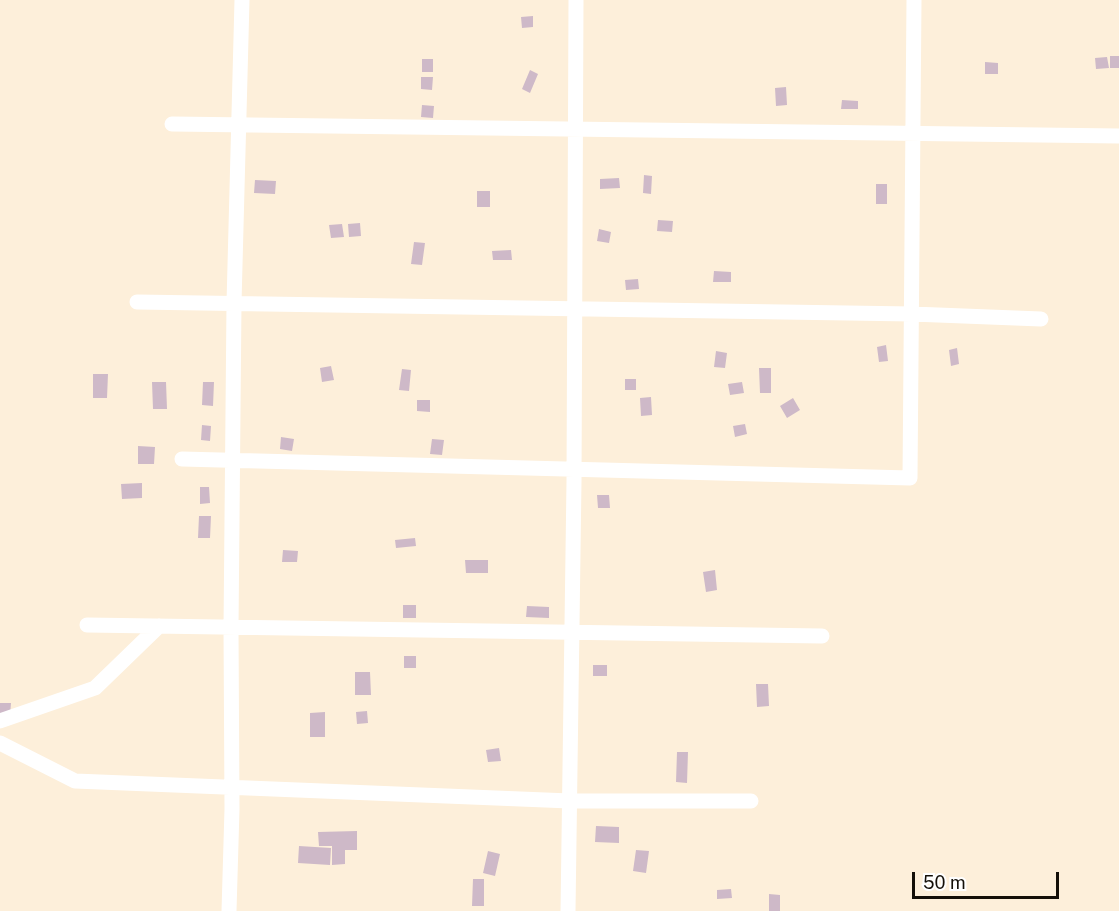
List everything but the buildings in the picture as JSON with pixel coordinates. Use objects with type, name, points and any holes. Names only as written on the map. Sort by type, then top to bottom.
[{"type":"street","points":[[229,911],[232,787],[234,303],[242,0]]},
{"type":"street","points":[[568,911],[574,469],[576,0]]},
{"type":"street","points":[[182,459],[909,478],[914,0]]},
{"type":"street","points":[[172,124],[1119,136]]},
{"type":"street","points":[[137,302],[912,314],[1041,319]]},
{"type":"street","points":[[87,626],[822,636]]},
{"type":"street","points":[[0,721],[95,688],[159,626]]},
{"type":"street","points":[[0,743],[75,781],[570,801],[751,801]]}]
